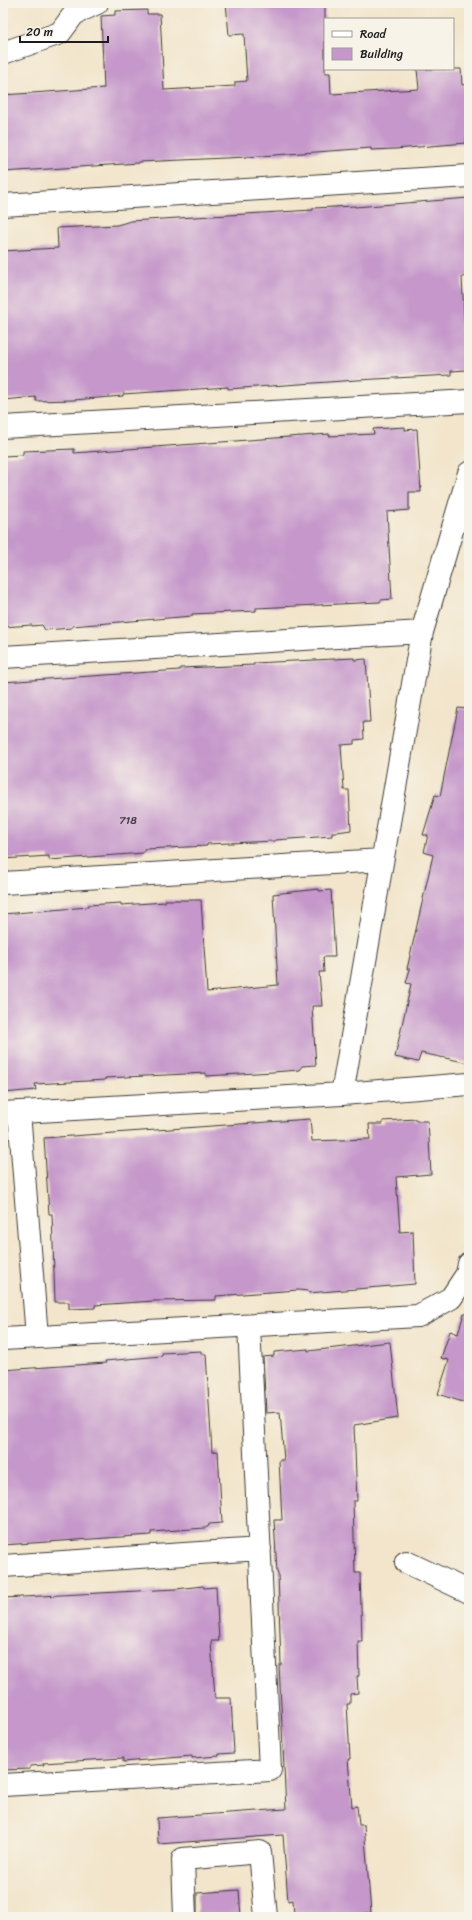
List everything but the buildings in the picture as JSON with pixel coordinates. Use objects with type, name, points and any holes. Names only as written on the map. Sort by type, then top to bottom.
[{"type":"lane","points":[[3,53],[60,33],[74,14],[97,3]]},
{"type":"lane","points":[[3,205],[469,176]]},
{"type":"lane","points":[[3,427],[469,401]]},
{"type":"lane","points":[[342,1094],[422,632],[469,473]]},
{"type":"lane","points":[[3,657],[422,632]]},
{"type":"lane","points":[[3,883],[382,860]]},
{"type":"lane","points":[[37,1338],[11,1112],[342,1094],[469,1084]]},
{"type":"lane","points":[[3,1340],[418,1316],[451,1298],[467,1274],[469,1264]]},
{"type":"lane","points":[[3,1785],[270,1770],[249,1326]]},
{"type":"lane","points":[[3,1566],[260,1549]]},
{"type":"lane","points":[[406,1562],[469,1592]]},
{"type":"lane","points":[[185,1917],[183,1860],[260,1852],[266,1917]]}]
